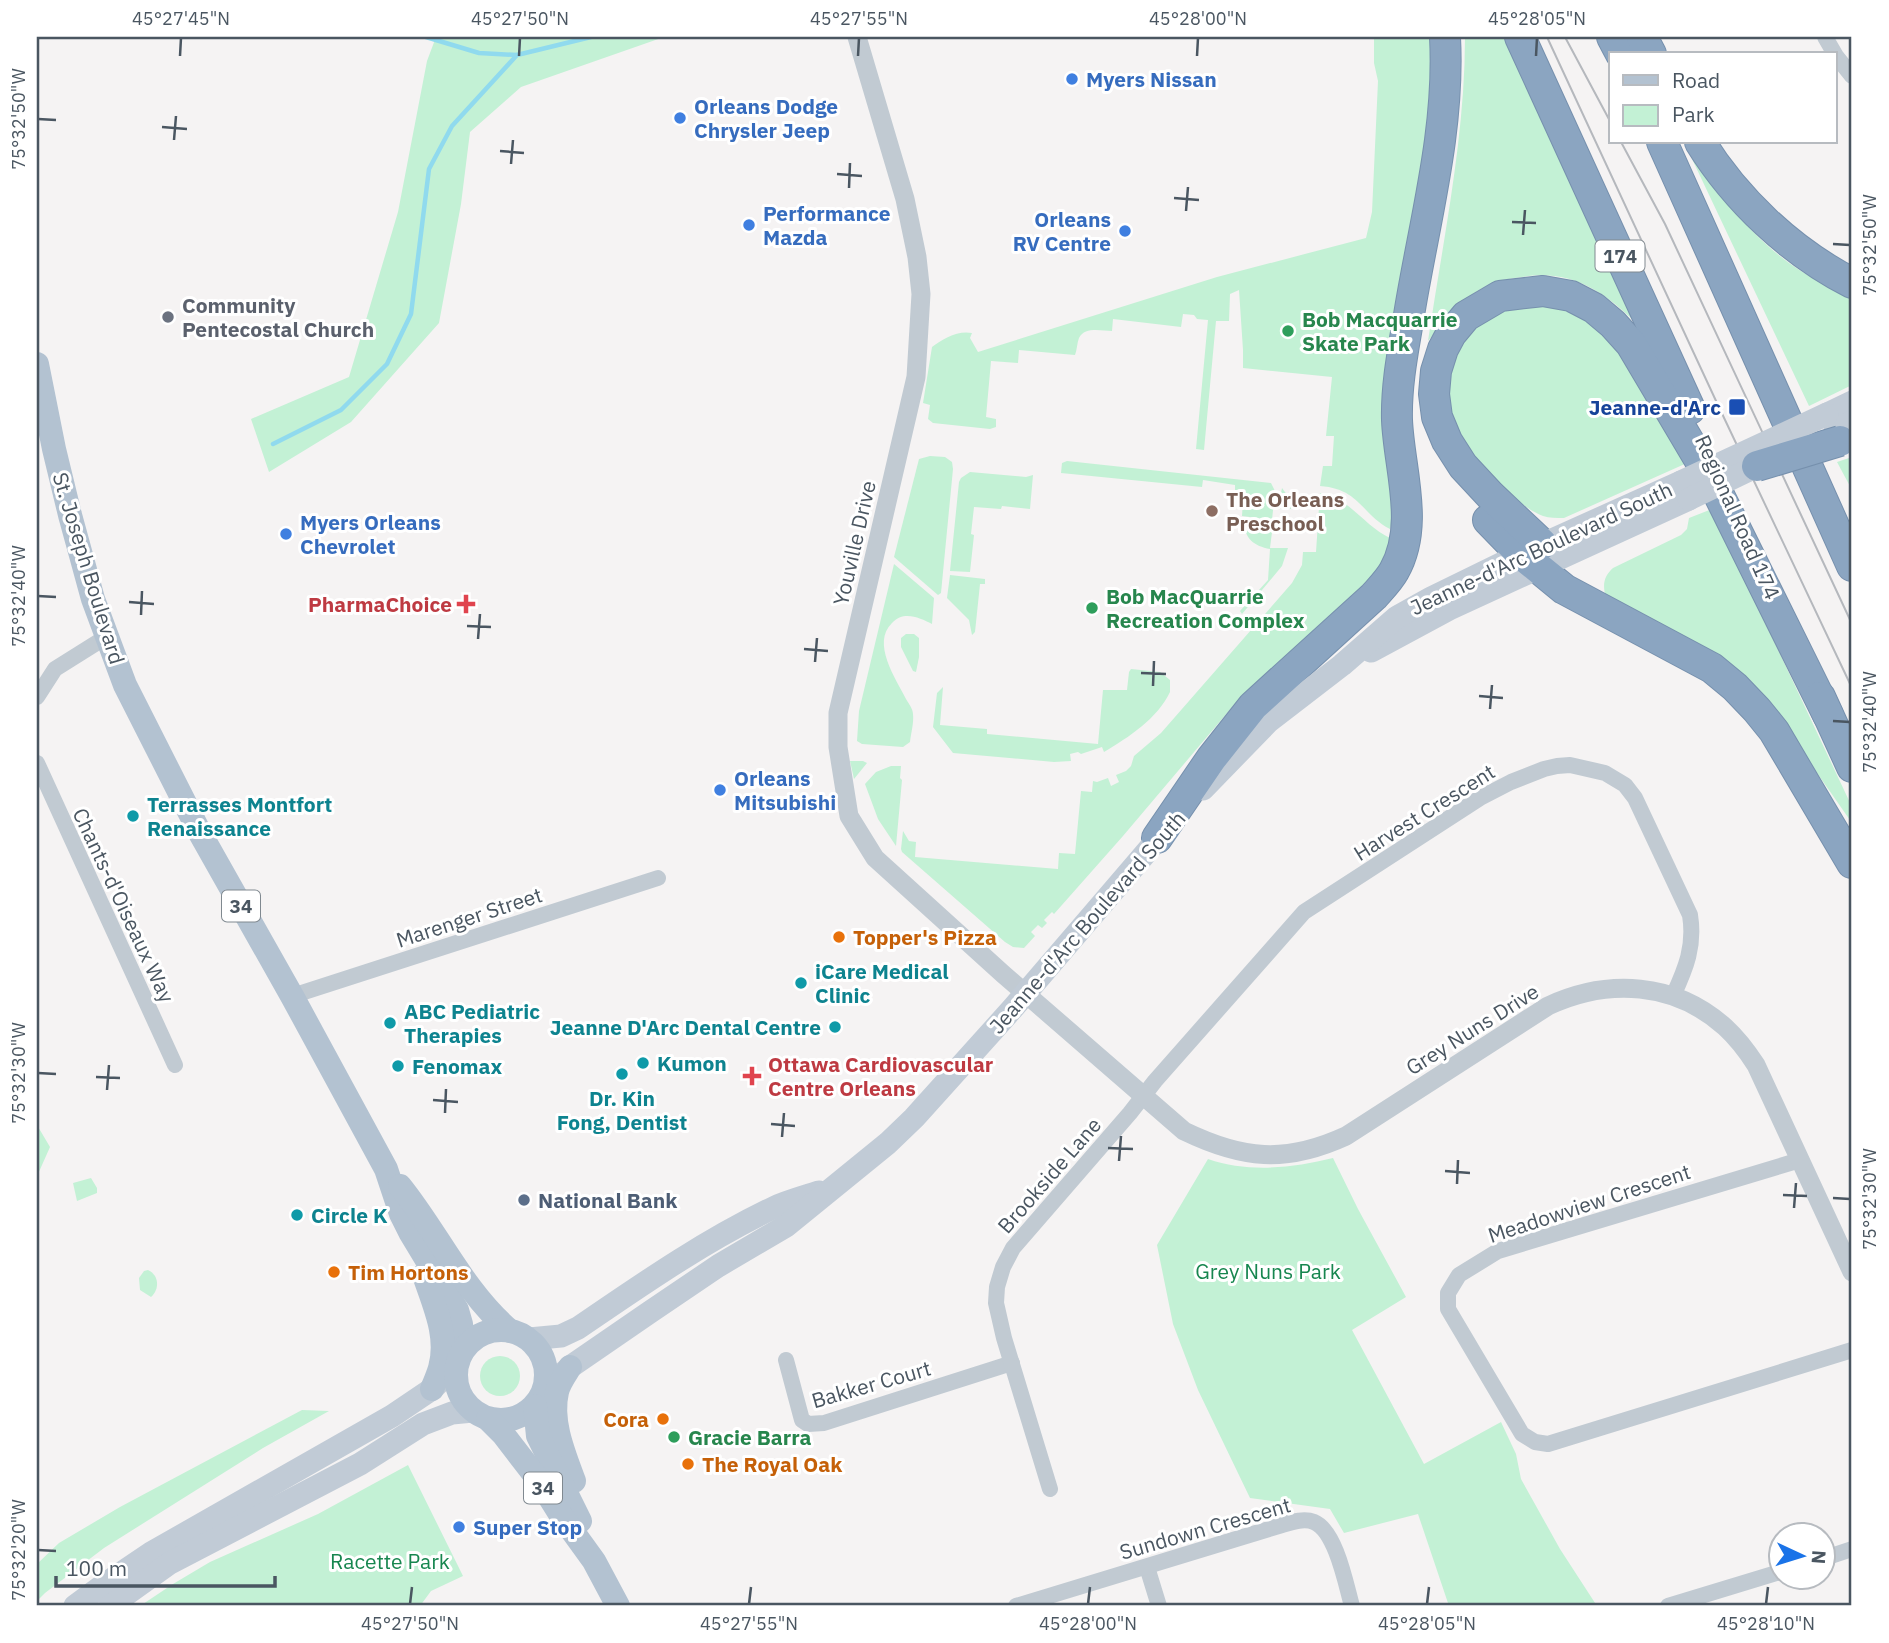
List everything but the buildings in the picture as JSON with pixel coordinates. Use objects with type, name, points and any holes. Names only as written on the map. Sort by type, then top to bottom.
[{"type":"highway","points":[[1157,838],[1211,759],[1253,706],[1374,596],[1394,571],[1403,549],[1406,495],[1397,418],[1399,377],[1443,122],[1447,70],[1445,37]]},
{"type":"highway","name":"Regional Road 174","points":[[1520,37],[1852,766]]},
{"type":"highway","points":[[1663,144],[1852,566]]},
{"type":"highway","points":[[1701,144],[1710,159],[1761,218],[1810,258],[1852,284]]},
{"type":"highway","points":[[1708,243],[1852,528]]},
{"type":"highway","points":[[1533,555],[1490,495],[1463,466],[1447,441],[1437,417],[1434,394],[1436,371],[1443,349],[1466,316],[1500,296],[1544,291],[1571,296],[1594,308],[1614,324],[1631,344],[1711,479],[1828,715]]},
{"type":"highway","points":[[1410,308],[1413,391],[1420,423],[1439,461],[1454,481],[1477,508],[1533,555],[1576,597],[1712,668],[1735,687],[1774,731],[1852,863]]},
{"type":"highway","points":[[1754,458],[1841,429]]},
{"type":"main road","name":"St. Joseph Boulevard","points":[[37,364],[70,515],[106,637],[125,685],[200,833],[386,1169],[410,1232],[457,1310],[461,1324],[460,1357]]},
{"type":"main road","points":[[1841,429],[1852,402]]},
{"type":"main road","name":"Jeanne-d'Arc Boulevard South","points":[[539,1398],[570,1367],[718,1266],[786,1226],[914,1118],[1026,993],[1157,838],[1268,722],[1342,665],[1449,609],[1533,555],[1754,458]]},
{"type":"main road","name":"St. Joseph Boulevard","points":[[386,1169],[415,1204],[477,1299],[493,1317],[519,1335]]},
{"type":"main road","name":"Jeanne-d'Arc Boulevard South","points":[[519,1335],[561,1336],[578,1328],[730,1231],[775,1207],[837,1185]]},
{"type":"main road","points":[[410,1232],[442,1330],[441,1366],[432,1389]]},
{"type":"main road","points":[[75,1606],[151,1553],[392,1416],[432,1389],[472,1340],[497,1330],[519,1335]]},
{"type":"main road","name":"34","points":[[519,1335],[538,1349],[544,1362],[547,1376],[539,1398],[538,1436],[581,1523],[594,1561]]},
{"type":"main road","name":"34","points":[[460,1357],[456,1377],[464,1402],[503,1434],[540,1482],[594,1561],[618,1606]]},
{"type":"main road","points":[[570,1367],[556,1393],[555,1411],[562,1446],[576,1486],[581,1523]]},
{"type":"main road","points":[[110,1606],[170,1563],[360,1464],[423,1424],[452,1413],[480,1415],[500,1421],[513,1419],[525,1414],[539,1398]]},
{"type":"street","name":"Youville Drive","points":[[857,37],[905,198],[917,257],[921,294],[916,377],[838,713],[838,747],[846,802],[849,816],[875,858],[1026,993]]},
{"type":"street","points":[[1836,56],[1852,76]]},
{"type":"street","points":[[37,698],[55,669],[106,637]]},
{"type":"street","name":"Chants-d'Oiseaux Way","points":[[37,763],[175,1065]]},
{"type":"street","name":"Harvest Crescent","points":[[1144,1097],[1304,912],[1479,798],[1522,778],[1557,766],[1570,765],[1605,773],[1625,785],[1636,798],[1689,915],[1693,932],[1681,980],[1673,996]]},
{"type":"street","name":"Marenger Street","points":[[292,996],[658,878]]},
{"type":"street","name":"Grey Nuns Drive","points":[[1026,993],[1184,1131],[1217,1146],[1249,1154],[1284,1155],[1319,1148],[1346,1136],[1548,1006],[1564,999],[1598,989],[1614,988],[1649,990],[1673,996],[1711,1016],[1737,1039],[1756,1065],[1852,1272]]},
{"type":"street","name":"Brookside Lane","points":[[1050,1489],[996,1303],[997,1287],[1013,1248],[1144,1097]]},
{"type":"street","name":"Meadowview Crescent","points":[[1800,1160],[1498,1251],[1459,1275],[1448,1293],[1448,1309],[1522,1434],[1535,1442],[1548,1444],[1852,1350]]},
{"type":"street","name":"Bakker Court","points":[[786,1360],[802,1420],[808,1424],[824,1423],[1012,1363]]},
{"type":"street","name":"Sundown Crescent","points":[[1016,1606],[1293,1522],[1314,1522],[1326,1530],[1333,1543],[1352,1606]]},
{"type":"street","points":[[1147,1567],[1159,1606]]},
{"type":"street","points":[[1668,1606],[1766,1576]]},
{"type":"green space","points":[[436,37],[664,37],[521,87],[470,132],[461,204],[439,323],[351,422],[269,472],[251,419],[349,377],[398,212],[427,61]]},
{"type":"green space","points":[[1374,37],[1431,37],[1436,76],[1394,523],[1390,529],[1344,492],[1320,486],[1323,466],[1332,466],[1334,436],[1326,436],[1332,377],[1243,368],[1239,290],[1230,294],[1229,321],[1216,321],[1204,450],[1196,449],[1208,320],[1197,319],[1194,315],[1183,314],[1181,327],[1113,319],[1112,331],[1094,330],[1082,334],[1075,355],[1019,350],[1018,363],[991,361],[986,417],[996,419],[996,427],[990,429],[933,423],[928,419],[930,405],[923,403],[932,347],[950,336],[972,333],[970,338],[978,352],[1217,277],[1366,238],[1372,212],[1378,81],[1374,63]]},
{"type":"green space","points":[[1465,37],[1504,37],[1636,323],[1611,301],[1585,285],[1556,276],[1540,275],[1501,281],[1481,289],[1459,306],[1428,341],[1457,151]]},
{"type":"green space","points":[[1685,144],[1688,144],[1732,207],[1758,237],[1804,273],[1852,295],[1852,385],[1809,406]]},
{"type":"green space","points":[[1547,301],[1616,333],[1687,463],[1564,518],[1543,516],[1515,499],[1501,486],[1462,439],[1446,401],[1452,361],[1461,343],[1477,323],[1499,308]]},
{"type":"green space","points":[[930,456],[945,457],[952,462],[953,469],[941,593],[938,595],[894,557],[919,459]]},
{"type":"green space","points":[[1852,457],[1852,490],[1837,462]]},
{"type":"green space","points":[[1067,461],[1271,483],[1275,491],[1272,520],[1242,516],[1243,500],[1235,499],[1235,485],[1203,480],[1202,487],[1061,473],[1062,463]]},
{"type":"green space","points":[[970,472],[1026,477],[1033,475],[1030,509],[974,507],[970,572],[950,571],[959,482]]},
{"type":"green space","points":[[1282,488],[1290,499],[1291,509],[1278,508]]},
{"type":"green space","points":[[1320,493],[1340,500],[1372,527],[1390,538],[1381,564],[1362,586],[1233,706],[1123,836],[1054,914],[1052,912],[1044,920],[1047,923],[1042,928],[1038,925],[1031,932],[1035,936],[1024,948],[1013,947],[1005,942],[902,852],[903,831],[909,841],[916,842],[915,857],[1058,869],[1059,853],[1075,854],[1081,791],[1092,792],[1093,781],[1108,778],[1111,786],[1119,782],[1116,775],[1131,766],[1134,756],[1161,733],[1292,583],[1302,565],[1303,552],[1316,552]]},
{"type":"green space","points":[[1712,509],[1852,807],[1852,823],[1787,730],[1606,597],[1605,581],[1613,568],[1681,535],[1687,529],[1689,518]]},
{"type":"green space","points":[[1243,521],[1273,524],[1270,548],[1288,548],[1282,566],[1242,614],[1240,611],[1268,580],[1270,549],[1251,541]]},
{"type":"green space","points":[[894,564],[934,598],[932,624],[912,616],[902,617],[892,623],[884,640],[887,661],[913,712],[910,742],[903,747],[862,744],[857,741],[859,711]]},
{"type":"green space","points":[[950,575],[985,579],[985,584],[980,584],[975,632],[972,635],[969,620],[947,598]]},
{"type":"green space","points":[[906,634],[914,634],[919,638],[916,672],[901,647],[901,638]]},
{"type":"green space","points":[[1131,669],[1160,672],[1170,680],[1170,692],[1150,719],[1104,752],[1102,747],[1081,754],[1070,754],[1071,761],[1054,762],[953,753],[933,727],[937,693],[943,687],[940,725],[987,729],[987,734],[1098,744],[1103,690],[1127,690]]},
{"type":"green space","points":[[850,761],[867,763],[854,779]]},
{"type":"green space","points":[[891,766],[901,766],[902,780],[896,846],[878,819],[865,784],[876,772]]},
{"type":"green space","points":[[37,1125],[50,1147],[37,1181]]},
{"type":"green space","name":"Grey Nuns Park","points":[[1333,1158],[1406,1297],[1352,1330],[1424,1464],[1501,1422],[1516,1454],[1521,1479],[1560,1549],[1597,1606],[1449,1606],[1418,1514],[1344,1533],[1330,1509],[1250,1498],[1198,1390],[1173,1324],[1157,1245],[1208,1159],[1239,1166],[1270,1168]]},
{"type":"green space","points":[[91,1178],[97,1193],[77,1201],[73,1183]]},
{"type":"green space","points":[[148,1270],[157,1282],[151,1297],[140,1290],[139,1278]]},
{"type":"green space","points":[[500,1356],[514,1362],[520,1376],[514,1390],[500,1396],[486,1390],[480,1376],[486,1362]]},
{"type":"green space","points":[[302,1410],[329,1411],[263,1448],[104,1548],[37,1601],[37,1564],[59,1543],[120,1507]]},
{"type":"green space","name":"Racette Park","points":[[408,1465],[463,1576],[431,1591],[420,1606],[140,1606],[210,1562],[318,1514]]},
{"type":"waterway","points":[[426,37],[479,53],[517,55]]},
{"type":"waterway","points":[[273,444],[341,410],[387,364],[411,314],[429,169],[452,126],[517,55],[591,37]]},
{"type":"tram line","points":[[1547,37],[1852,688]]},
{"type":"tram line","points":[[1565,37],[1609,119]]},
{"type":"tram line","points":[[1622,144],[1665,224],[1852,624]]},
{"type":"place","name":"Myers Nissan","points":[[1072,79]]},
{"type":"place","name":"Orleans Dodge Chrysler Jeep","points":[[680,118]]},
{"type":"place","name":"Performance Mazda","points":[[749,225]]},
{"type":"place","name":"Orleans RV Centre","points":[[1125,231]]},
{"type":"place","name":"Community Pentecostal Church","points":[[168,317]]},
{"type":"place","name":"Bob Macquarrie Skate Park","points":[[1288,331]]},
{"type":"place","name":"Jeanne-d'Arc","points":[[1737,407]]},
{"type":"place","name":"The Orleans Preschool","points":[[1212,511]]},
{"type":"place","name":"Myers Orleans Chevrolet","points":[[286,534]]},
{"type":"place","name":"PharmaChoice","points":[[466,604]]},
{"type":"place","name":"Bob MacQuarrie Recreation Complex","points":[[1092,608]]},
{"type":"place","name":"Orleans Mitsubishi","points":[[720,790]]},
{"type":"place","name":"Terrasses Montfort Renaissance","points":[[133,816]]},
{"type":"place","name":"Topper's Pizza","points":[[839,937]]},
{"type":"place","name":"iCare Medical Clinic","points":[[801,983]]},
{"type":"place","name":"ABC Pediatric Therapies","points":[[390,1023]]},
{"type":"place","name":"Jeanne D'Arc Dental Centre","points":[[835,1027]]},
{"type":"place","name":"Kumon","points":[[643,1063]]},
{"type":"place","name":"Fenomax","points":[[398,1066]]},
{"type":"place","name":"Dr. Kin Fong, Dentist","points":[[622,1074]]},
{"type":"place","name":"Ottawa Cardiovascular Centre Orleans","points":[[752,1076]]},
{"type":"place","name":"National Bank","points":[[524,1200]]},
{"type":"place","name":"Circle K","points":[[297,1215]]},
{"type":"place","name":"Tim Hortons","points":[[334,1272]]},
{"type":"place","name":"Cora","points":[[663,1419]]},
{"type":"place","name":"Gracie Barra","points":[[674,1437]]},
{"type":"place","name":"The Royal Oak","points":[[688,1464]]},
{"type":"place","name":"Super Stop","points":[[459,1527]]}]
